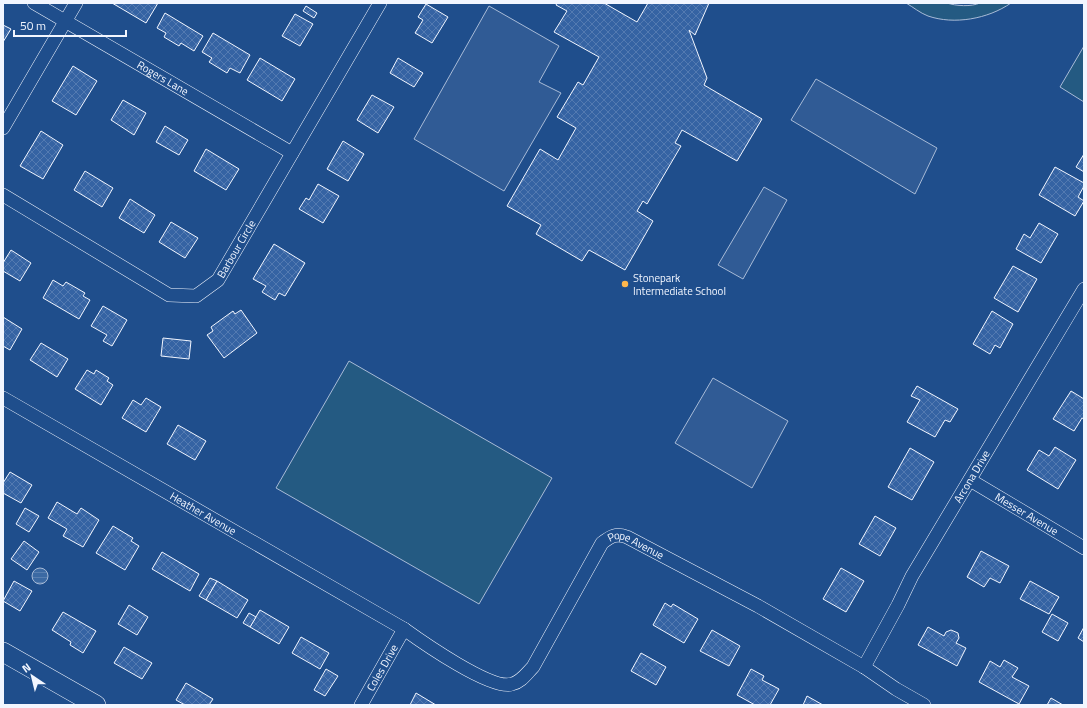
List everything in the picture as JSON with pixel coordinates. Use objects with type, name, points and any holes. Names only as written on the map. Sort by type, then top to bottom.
[{"type":"main road","points":[[3,652],[96,705]]},
{"type":"street","name":"Rogers Lane","points":[[34,3],[292,153]]},
{"type":"street","points":[[3,128],[76,3]]},
{"type":"street","name":"Barbour Circle","points":[[3,195],[169,296],[196,296],[218,280],[380,3]]},
{"type":"street","name":"Arcona Drive","points":[[864,667],[912,576],[1084,289]]},
{"type":"street","name":"Heather Avenue","points":[[3,398],[404,629]]},
{"type":"street","name":"Messer Avenue","points":[[970,480],[1084,548]]},
{"type":"street","name":"Pope Avenue","points":[[404,629],[486,680],[499,685],[511,685],[520,680],[533,667],[602,543],[610,536],[618,534],[627,537],[723,587],[864,667],[896,689],[924,705]]},
{"type":"street","name":"Coles Drive","points":[[361,705],[404,629]]},
{"type":"shaded area","points":[[906,3],[947,3],[964,6],[980,3],[1011,3],[1002,9],[981,17],[949,20],[928,16]]},
{"type":"shaded area","points":[[489,6],[559,46],[539,82],[561,93],[504,191],[414,139]]},
{"type":"shaded area","points":[[1084,46],[1084,102],[1060,87]]},
{"type":"shaded area","points":[[816,79],[937,148],[915,194],[791,120]]},
{"type":"shaded area","points":[[764,187],[787,200],[743,279],[718,265]]},
{"type":"shaded area","points":[[349,361],[552,478],[479,604],[276,488]]},
{"type":"shaded area","points":[[713,378],[788,421],[752,488],[675,443]]},
{"type":"shaded area","points":[[37,568],[43,568],[48,573],[46,582],[43,584],[37,584],[32,579],[32,573]]},
{"type":"building","points":[[112,3],[158,3],[146,23]]},
{"type":"building","points":[[557,3],[604,3],[637,22],[648,3],[709,3],[695,35],[689,30],[707,78],[704,85],[762,119],[737,161],[682,130],[675,143],[681,146],[647,204],[643,201],[637,211],[653,221],[625,270],[589,250],[582,261],[536,234],[541,225],[507,206],[540,149],[558,160],[576,128],[557,117],[578,82],[583,85],[599,57],[554,32],[567,11],[556,5]]},
{"type":"building","points":[[426,4],[448,17],[432,43],[415,33],[423,20],[418,17]]},
{"type":"building","points":[[306,6],[317,13],[314,18],[303,11]]},
{"type":"building","points":[[165,13],[203,36],[194,51],[181,43],[179,46],[164,37],[166,33],[157,28]]},
{"type":"building","points":[[295,14],[313,24],[300,46],[282,36]]},
{"type":"building","points":[[3,25],[11,29],[3,42]]},
{"type":"building","points":[[213,33],[250,55],[240,73],[230,68],[227,73],[209,62],[212,58],[202,52]]},
{"type":"building","points":[[260,58],[295,79],[282,101],[247,80]]},
{"type":"building","points":[[398,58],[423,73],[414,87],[390,73]]},
{"type":"building","points":[[73,66],[97,81],[76,115],[52,101]]},
{"type":"building","points":[[372,95],[394,107],[378,133],[357,120]]},
{"type":"building","points":[[123,100],[146,113],[134,135],[111,120]]},
{"type":"building","points":[[165,126],[188,140],[179,155],[156,142]]},
{"type":"building","points":[[41,131],[63,145],[43,179],[20,166]]},
{"type":"building","points":[[343,141],[364,154],[348,181],[327,169]]},
{"type":"building","points":[[206,149],[239,169],[226,190],[194,171]]},
{"type":"building","points":[[1084,154],[1084,172],[1076,167]]},
{"type":"building","points":[[1055,167],[1084,183],[1078,197],[1084,201],[1075,216],[1039,195]]},
{"type":"building","points":[[85,171],[113,188],[102,207],[74,190]]},
{"type":"building","points":[[318,184],[339,196],[323,223],[299,209],[306,198],[309,200]]},
{"type":"building","points":[[130,199],[155,215],[144,233],[119,218]]},
{"type":"building","points":[[171,222],[198,238],[185,258],[159,242]]},
{"type":"building","points":[[1039,223],[1058,234],[1041,263],[1016,249],[1024,234],[1030,238]]},
{"type":"building","points":[[274,244],[305,263],[285,296],[279,293],[275,300],[262,292],[266,286],[253,279]]},
{"type":"building","points":[[11,250],[31,263],[20,281],[3,271],[3,263]]},
{"type":"building","points":[[1013,266],[1037,279],[1018,312],[994,298]]},
{"type":"building","points":[[53,280],[63,286],[66,282],[85,293],[83,296],[90,300],[79,319],[43,298]]},
{"type":"building","points":[[103,306],[127,320],[112,346],[103,341],[107,335],[91,326]]},
{"type":"building","points":[[241,310],[257,333],[224,358],[207,335],[213,331],[211,327],[233,311],[235,314]]},
{"type":"building","points":[[992,311],[1013,324],[1000,348],[995,345],[990,354],[973,344]]},
{"type":"building","points":[[3,317],[22,329],[10,350],[3,346]]},
{"type":"building","points":[[163,338],[191,341],[189,359],[161,356]]},
{"type":"building","points":[[41,343],[68,359],[57,377],[30,360]]},
{"type":"building","points":[[87,370],[94,374],[96,370],[109,378],[107,381],[113,385],[101,405],[75,389]]},
{"type":"building","points":[[917,386],[958,409],[950,422],[945,420],[935,437],[907,422],[920,400],[911,396]]},
{"type":"building","points":[[1071,391],[1084,399],[1084,419],[1082,418],[1074,431],[1053,419]]},
{"type":"building","points":[[146,398],[161,407],[146,432],[122,418],[133,400],[141,405]]},
{"type":"building","points":[[178,425],[206,441],[195,460],[167,444]]},
{"type":"building","points":[[1055,447],[1076,460],[1058,489],[1027,470],[1039,450],[1049,456]]},
{"type":"building","points":[[910,448],[934,462],[912,500],[888,487]]},
{"type":"building","points":[[10,472],[32,485],[21,503],[3,493],[3,483]]},
{"type":"building","points":[[57,502],[77,514],[81,508],[99,520],[83,547],[63,536],[67,529],[48,518]]},
{"type":"building","points":[[25,508],[39,516],[29,532],[16,524]]},
{"type":"building","points":[[875,516],[896,528],[880,556],[859,544]]},
{"type":"building","points":[[113,526],[133,538],[131,541],[139,546],[125,570],[96,553]]},
{"type":"building","points":[[24,541],[39,552],[27,570],[11,559]]},
{"type":"building","points":[[981,551],[1009,566],[1000,583],[990,578],[984,587],[967,577]]},
{"type":"building","points":[[162,552],[199,574],[190,591],[152,569]]},
{"type":"building","points":[[841,568],[864,581],[846,612],[823,599]]},
{"type":"building","points":[[210,578],[217,581],[206,600],[199,596]]},
{"type":"building","points":[[14,581],[32,591],[20,611],[3,601]]},
{"type":"building","points":[[217,581],[248,600],[237,618],[206,600]]},
{"type":"building","points":[[1030,581],[1059,597],[1049,614],[1020,599]]},
{"type":"building","points":[[665,603],[671,607],[673,604],[698,619],[684,643],[653,625]]},
{"type":"building","points":[[129,605],[148,617],[137,635],[118,624]]},
{"type":"building","points":[[260,610],[289,627],[279,644],[250,627]]},
{"type":"building","points":[[63,612],[96,631],[83,653],[70,645],[71,642],[52,630]]},
{"type":"building","points":[[249,613],[256,617],[250,627],[243,623]]},
{"type":"building","points":[[1052,614],[1068,623],[1058,641],[1042,632]]},
{"type":"building","points":[[928,627],[944,636],[946,632],[951,630],[958,633],[959,638],[956,643],[966,648],[957,666],[918,645]]},
{"type":"building","points":[[1084,627],[1084,642],[1078,638]]},
{"type":"building","points":[[712,630],[740,646],[729,666],[700,651]]},
{"type":"building","points":[[301,637],[329,653],[320,669],[292,653]]},
{"type":"building","points":[[124,647],[152,663],[142,679],[114,663]]},
{"type":"building","points":[[641,653],[666,667],[656,685],[631,671]]},
{"type":"building","points":[[1004,660],[1018,668],[1012,677],[1029,686],[1019,704],[979,682],[990,661],[1000,667]]},
{"type":"building","points":[[326,669],[338,676],[325,696],[314,690]]},
{"type":"building","points":[[751,669],[764,676],[762,680],[779,689],[770,705],[755,705],[737,695]]},
{"type":"building","points":[[186,683],[213,699],[209,705],[185,705],[176,700]]},
{"type":"building","points":[[416,693],[436,705],[410,705]]},
{"type":"building","points":[[807,696],[823,705],[803,705]]},
{"type":"building","points":[[1051,698],[1063,705],[1047,705]]},
{"type":"place","name":"Stonepark Intermediate School","points":[[625,284]]}]
